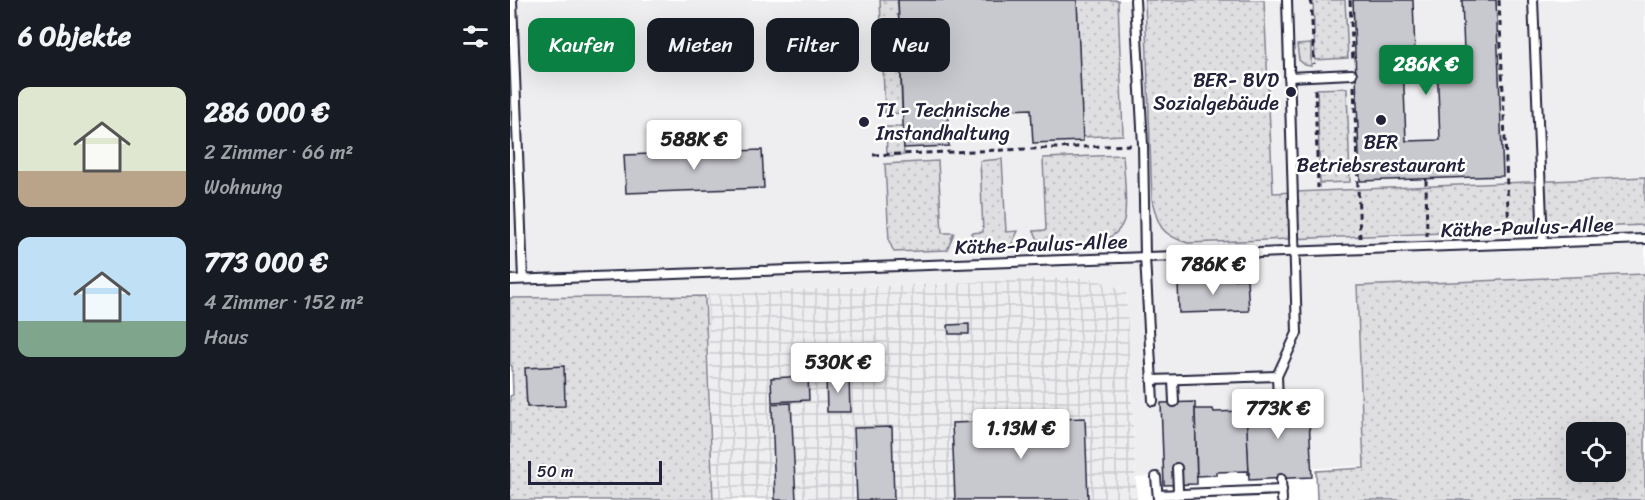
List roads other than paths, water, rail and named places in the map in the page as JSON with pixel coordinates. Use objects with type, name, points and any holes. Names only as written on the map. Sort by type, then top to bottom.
[{"type":"lane","points":[[512,0],[523,279]]},
{"type":"lane","points":[[1135,0],[1153,401]]},
{"type":"lane","points":[[1278,401],[1277,376],[1297,333],[1287,0]]},
{"type":"lane","points":[[1533,0],[1543,243]]},
{"type":"lane","points":[[1289,77],[1352,74]]},
{"type":"lane","name":"Käthe-Paulus-Allee","points":[[510,280],[1645,239]]},
{"type":"lane","points":[[1152,380],[1277,376]]},
{"type":"lane","points":[[1173,380],[1174,402]]},
{"type":"lane","points":[[1176,495],[1177,468]]},
{"type":"lane","points":[[1156,477],[1158,498],[1176,495],[1282,490]]},
{"type":"lane","points":[[1281,479],[1282,500]]},
{"type":"place","name":"BER- BVD Sozialgebäude","points":[[1291,92]]},
{"type":"place","name":"BER Betriebsrestaurant","points":[[1381,120]]},
{"type":"place","name":"TI - Technische Instandhaltung","points":[[864,122]]}]
